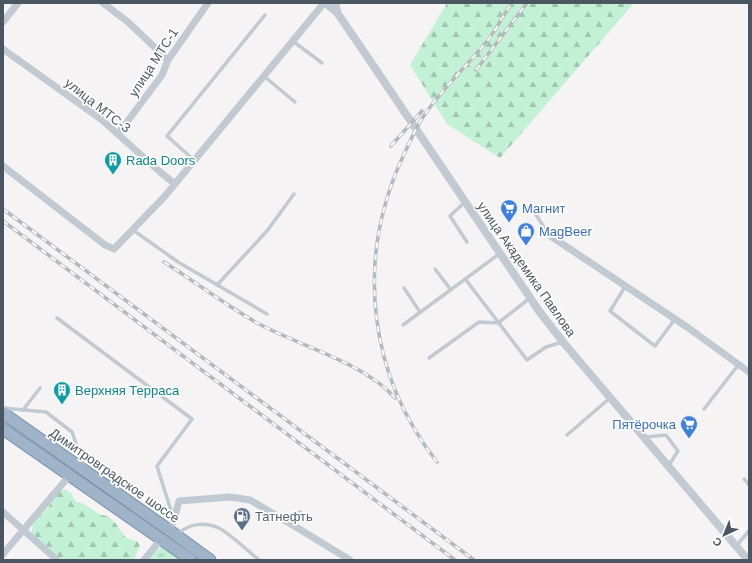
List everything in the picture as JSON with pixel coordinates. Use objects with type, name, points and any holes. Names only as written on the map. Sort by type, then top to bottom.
[{"type":"highway","name":"Димитровградское шоссе","points":[[3,413],[210,560]]},
{"type":"highway","name":"Димитровградское шоссе","points":[[3,429],[70,475],[171,531],[191,560]]},
{"type":"street","points":[[3,22],[18,3]]},
{"type":"street","points":[[104,3],[128,22],[168,60]]},
{"type":"street","name":"улица МТС-1","points":[[118,134],[162,75],[168,60],[208,3]]},
{"type":"street","points":[[3,166],[105,245],[114,249],[134,230],[175,184],[325,3],[338,14]]},
{"type":"street","name":"улица Академика Павлова","points":[[335,3],[338,14],[530,298],[563,342],[748,560]]},
{"type":"street","name":"улица МТС-3","points":[[3,49],[102,120],[175,184]]},
{"type":"street","points":[[549,235],[675,319],[749,372]]},
{"type":"street","points":[[3,554],[70,475]]},
{"type":"street","points":[[144,560],[171,531],[179,501],[230,497],[250,500],[350,560]]},
{"type":"street","points":[[3,512],[24,529],[57,560]]},
{"type":"street","points":[[286,521],[300,514]]},
{"type":"lane","points":[[194,160],[167,136],[265,15]]},
{"type":"lane","points":[[294,42],[322,63]]},
{"type":"lane","points":[[264,77],[295,102]]},
{"type":"lane","points":[[216,285],[267,231],[294,194]]},
{"type":"lane","points":[[465,202],[450,216],[467,242]]},
{"type":"lane","points":[[533,210],[549,235]]},
{"type":"lane","points":[[134,230],[178,262],[267,314]]},
{"type":"lane","points":[[403,325],[466,280],[499,254]]},
{"type":"lane","points":[[435,269],[451,290]]},
{"type":"lane","points":[[466,280],[527,360],[546,347],[563,342]]},
{"type":"lane","points":[[626,286],[610,311],[655,346],[675,319]]},
{"type":"lane","points":[[404,288],[420,312]]},
{"type":"lane","points":[[429,358],[479,322],[498,323],[530,298]]},
{"type":"lane","points":[[57,318],[192,419],[157,466],[171,531],[194,524],[219,528],[259,560]]},
{"type":"lane","points":[[704,409],[739,364]]},
{"type":"lane","points":[[22,410],[40,388]]},
{"type":"lane","points":[[567,435],[610,398]]},
{"type":"lane","points":[[3,408],[46,412],[72,432],[87,473]]},
{"type":"lane","points":[[644,437],[666,435],[678,450],[668,466]]},
{"type":"lane","points":[[744,479],[749,485]]},
{"type":"lane","points":[[736,546],[749,531]]},
{"type":"green space","points":[[447,3],[634,3],[500,158],[447,124],[410,65]]},
{"type":"green space","points":[[65,489],[71,493],[76,502],[84,504],[99,514],[108,516],[126,538],[137,541],[140,545],[134,560],[59,560],[49,548],[31,535],[33,523],[48,508],[56,493]]},
{"type":"green space","points":[[163,546],[184,560],[148,560],[155,551]]},
{"type":"railway","points":[[437,462],[414,428],[396,393],[384,356],[376,318],[374,279],[378,240],[386,201],[400,163],[420,122],[438,97],[491,36],[512,3]]},
{"type":"railway","points":[[476,70],[527,3]]},
{"type":"railway","points":[[391,146],[422,111]]},
{"type":"railway","points":[[3,209],[474,560]]},
{"type":"railway","points":[[3,221],[455,560]]},
{"type":"railway","points":[[164,262],[235,310],[259,324],[331,356],[367,375],[395,398]]},
{"type":"place","name":"Rada Doors","points":[[113,175]]},
{"type":"place","name":"Магнит","points":[[509,223]]},
{"type":"place","name":"MagBeer","points":[[526,246]]},
{"type":"place","name":"Верхняя Терраса","points":[[62,405]]},
{"type":"place","name":"Пятёрочка","points":[[689,439]]},
{"type":"place","name":"Татнефть","points":[[242,531]]}]
